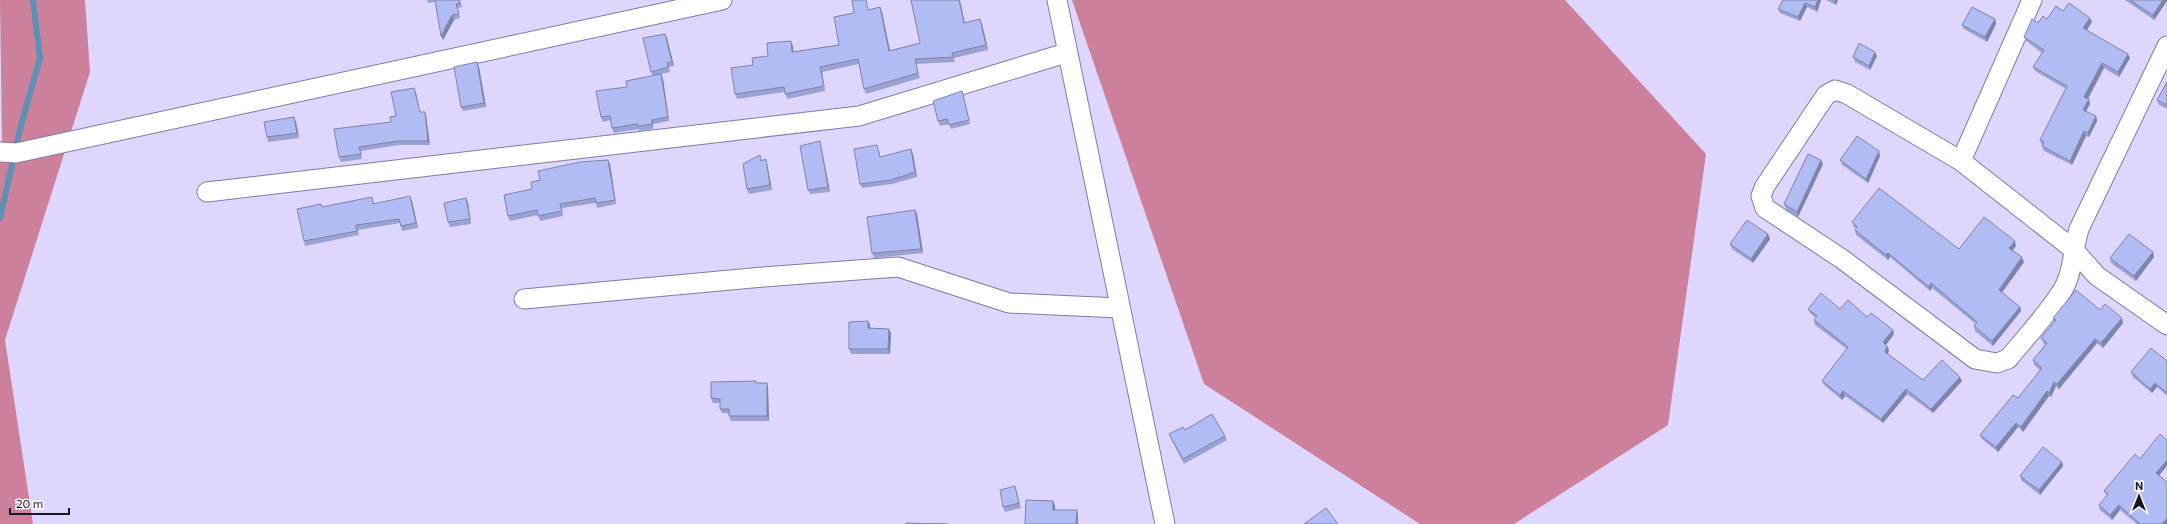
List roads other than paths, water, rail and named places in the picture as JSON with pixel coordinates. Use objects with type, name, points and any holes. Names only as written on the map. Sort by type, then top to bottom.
[{"type":"street","points":[[0,152],[16,153],[722,0]]},
{"type":"street","points":[[1057,0],[1066,53],[1165,524]]},
{"type":"street","points":[[1961,161],[2032,0]]},
{"type":"street","points":[[2167,46],[2079,229],[2073,249],[2070,270],[2062,291],[2008,359],[1997,364],[1975,358],[1842,259],[1765,208],[1761,196],[1765,186],[1826,95],[1834,90],[1847,94],[1961,161],[2073,249],[2096,276],[2167,325]]},
{"type":"street","points":[[207,192],[859,116],[1066,53]]},
{"type":"street","points":[[524,299],[763,277],[898,267],[1009,303],[1119,308]]},
{"type":"waterway","points":[[0,218],[21,125],[40,58],[33,0]]}]
